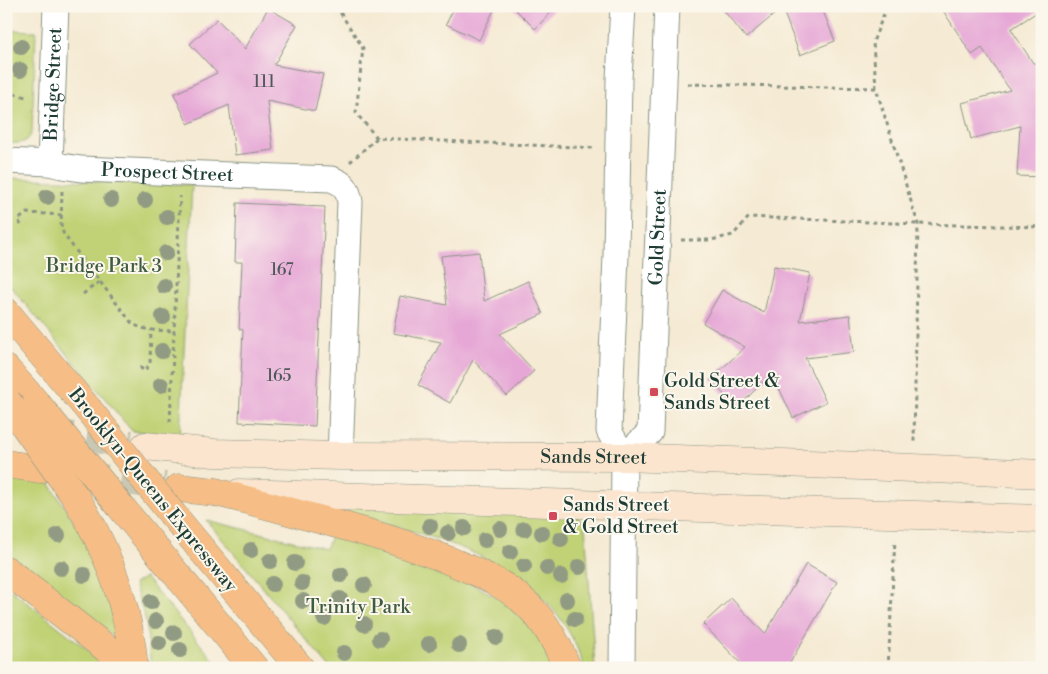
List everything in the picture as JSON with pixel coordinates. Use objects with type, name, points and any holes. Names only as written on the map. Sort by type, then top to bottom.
[{"type":"main road","name":"Brooklyn-Queens Expressway","points":[[6,312],[300,668]]},
{"type":"main road","name":"Brooklyn-Queens Expressway","points":[[6,369],[37,404],[254,668]]},
{"type":"main road","points":[[8,414],[76,498],[91,522],[116,580],[124,607],[129,660]]},
{"type":"main road","name":"Sands Street","points":[[145,446],[214,453],[340,456],[624,457],[1042,474]]},
{"type":"main road","points":[[6,464],[40,469]]},
{"type":"main road","points":[[178,488],[215,492],[1042,519]]},
{"type":"main road","points":[[215,492],[379,536],[448,559],[478,572],[503,585],[522,599],[536,613],[551,634],[567,668]]},
{"type":"main road","points":[[6,570],[129,660]]},
{"type":"street","name":"Bridge Street","points":[[50,163],[56,6]]},
{"type":"street","points":[[622,668],[624,457],[609,432],[616,255],[619,78],[623,6]]},
{"type":"street","name":"Gold Street","points":[[624,457],[650,432],[667,6]]},
{"type":"street","name":"Prospect Street","points":[[6,161],[50,163],[81,169],[331,179]]},
{"type":"street","points":[[331,179],[340,182],[346,187],[350,202],[340,456]]},
{"type":"path","points":[[336,6],[363,48],[356,113],[377,138]]},
{"type":"path","points":[[887,6],[873,42],[876,88],[918,224],[913,468]]},
{"type":"path","points":[[682,84],[876,88]]},
{"type":"path","points":[[6,92],[26,97]]},
{"type":"path","points":[[331,179],[377,138],[597,148]]},
{"type":"path","points":[[62,188],[61,227],[64,235],[99,282],[138,328],[174,331]]},
{"type":"path","points":[[170,427],[180,193]]},
{"type":"path","points":[[21,225],[18,220],[27,213],[62,215]]},
{"type":"path","points":[[675,240],[712,240],[733,234],[749,217],[1042,227]]},
{"type":"path","points":[[83,294],[99,282]]},
{"type":"path","points":[[140,367],[144,371],[150,364],[151,330]]},
{"type":"path","points":[[888,668],[896,514]]},
{"type":"green space","points":[[6,30],[36,31],[32,131],[28,139],[19,143],[6,143]]},
{"type":"green space","name":"Bridge Park 3","points":[[6,178],[192,185],[180,436],[132,431],[6,281]]},
{"type":"green space","points":[[6,476],[48,481],[78,528],[105,585],[119,641],[18,561],[6,554]]},
{"type":"green space","points":[[336,506],[578,516],[585,525],[595,668],[584,668],[569,631],[546,601],[517,577],[484,558],[448,543],[410,530],[336,511]]},
{"type":"green space","name":"Trinity Park","points":[[206,520],[326,549],[331,536],[389,552],[455,575],[508,603],[539,636],[553,668],[330,668]]},
{"type":"green space","points":[[145,577],[220,668],[151,668],[146,622],[134,584]]},
{"type":"green space","points":[[6,586],[111,668],[6,668]]},
{"type":"building","points":[[455,6],[496,6],[479,40],[446,24]]},
{"type":"building","points":[[512,6],[557,6],[535,29]]},
{"type":"building","points":[[720,6],[821,6],[835,41],[800,55],[782,8],[746,38]]},
{"type":"building","points":[[940,6],[1042,6],[1042,9],[1011,29],[1033,63],[1042,64],[1042,177],[1017,176],[1020,126],[971,139],[962,103],[1010,90],[982,48],[972,55]]},
{"type":"building","points":[[268,8],[297,25],[274,65],[323,74],[315,111],[267,101],[273,150],[235,155],[229,105],[188,124],[174,94],[217,73],[190,44],[217,19],[245,49]]},
{"type":"building","points":[[237,203],[325,207],[315,426],[239,422],[243,330],[239,329],[242,262],[235,262]]},
{"type":"building","points":[[479,252],[484,301],[528,281],[543,314],[500,334],[534,371],[507,396],[473,360],[450,403],[418,385],[441,342],[393,333],[400,296],[447,305],[441,256]]},
{"type":"building","points":[[774,266],[810,273],[800,321],[850,315],[854,352],[805,358],[826,402],[793,418],[772,373],[737,408],[710,380],[745,347],[703,323],[722,290],[764,313]]},
{"type":"building","points":[[806,564],[837,582],[787,668],[745,668],[703,624],[731,598],[765,634]]},
{"type":"tunnel","points":[[45,432],[131,444]]},
{"type":"tunnel","points":[[79,475],[165,486]]},
{"type":"place","name":"Gold Street & Sands Street","points":[[654,392]]},
{"type":"place","name":"Sands Street & Gold Street","points":[[553,516]]}]
